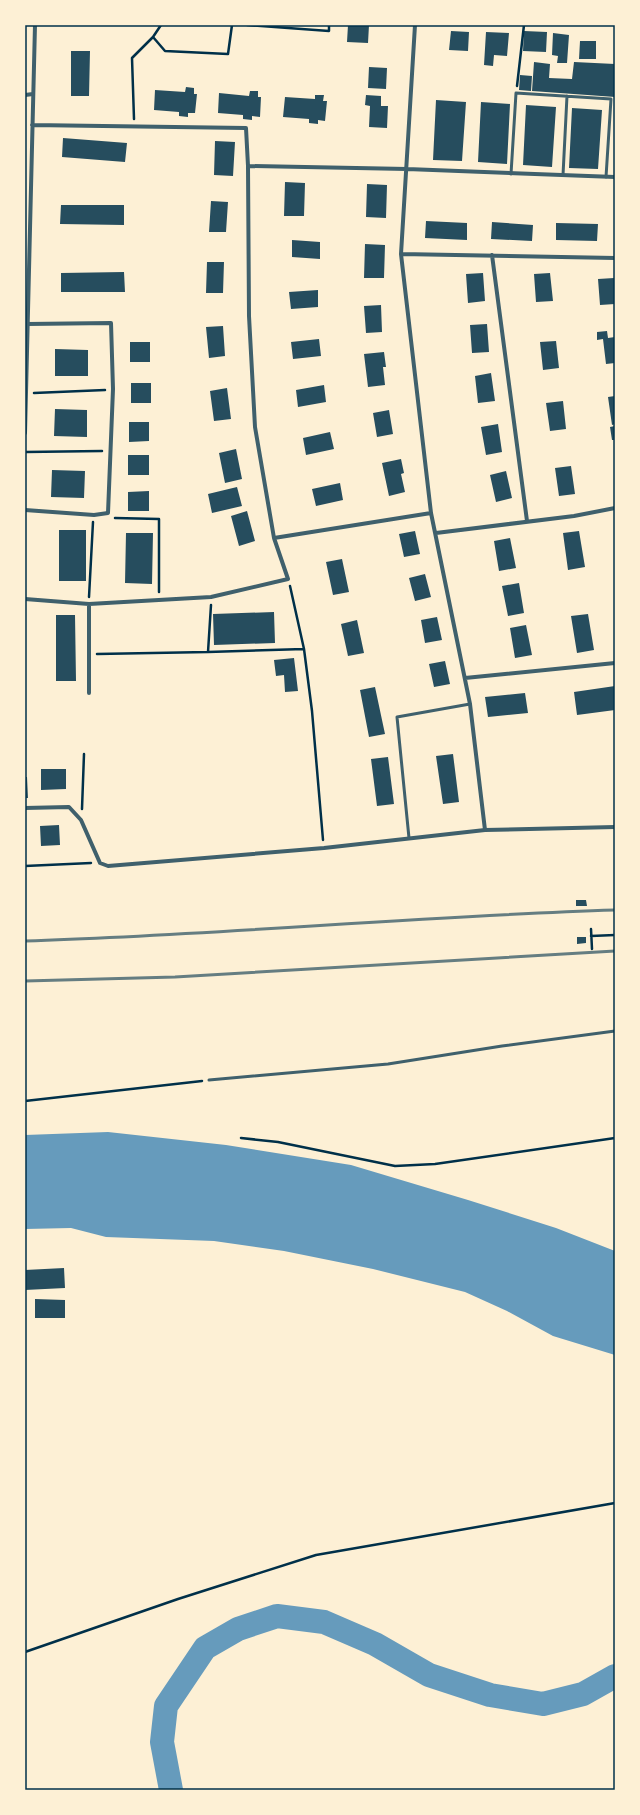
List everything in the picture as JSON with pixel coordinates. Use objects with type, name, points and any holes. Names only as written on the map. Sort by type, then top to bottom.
[{"type":"street","points":[[25,433],[28,324],[27,249],[35,25]]},
{"type":"street","points":[[415,25],[401,254],[431,513],[470,704],[486,830]]},
{"type":"street","points":[[25,94],[33,94]]},
{"type":"street","points":[[25,599],[89,604],[212,596],[288,579],[274,538],[255,427],[248,316],[248,166],[246,128],[32,125]]},
{"type":"street","points":[[248,166],[407,169],[615,177]]},
{"type":"street","points":[[401,254],[615,258]]},
{"type":"street","points":[[492,255],[527,521]]},
{"type":"street","points":[[25,510],[94,515],[108,513],[113,389],[111,323],[28,324]]},
{"type":"street","points":[[436,533],[574,516],[615,508]]},
{"type":"street","points":[[274,538],[431,513]]},
{"type":"street","points":[[89,604],[89,693]]},
{"type":"street","points":[[465,678],[615,663]]},
{"type":"street","points":[[25,808],[69,807],[80,820],[100,863],[108,866],[324,848],[486,830],[615,827]]},
{"type":"lane","points":[[511,174],[516,93],[611,99],[606,177]]},
{"type":"lane","points":[[563,175],[567,96]]},
{"type":"lane","points":[[409,838],[397,717],[470,704]]},
{"type":"lane","points":[[209,1080],[388,1064],[495,1047],[615,1032]]},
{"type":"path","points":[[135,126],[132,58],[153,37],[161,25]]},
{"type":"path","points":[[153,37],[165,51],[228,54],[232,25]]},
{"type":"path","points":[[247,25],[329,31],[329,25]]},
{"type":"path","points":[[516,93],[524,25]]},
{"type":"path","points":[[26,394],[113,389]]},
{"type":"path","points":[[25,452],[110,450]]},
{"type":"path","points":[[108,513],[109,517],[159,519],[159,599]]},
{"type":"path","points":[[89,604],[94,515]]},
{"type":"path","points":[[288,579],[304,649],[312,711],[324,848]]},
{"type":"path","points":[[208,652],[212,596]]},
{"type":"path","points":[[88,654],[304,649]]},
{"type":"path","points":[[80,820],[84,800],[84,754]]},
{"type":"path","points":[[25,866],[100,863]]},
{"type":"path","points":[[591,929],[592,949]]},
{"type":"path","points":[[591,936],[615,935]]},
{"type":"path","points":[[25,1101],[209,1080]]},
{"type":"path","points":[[241,1138],[278,1142],[396,1166],[435,1164],[615,1138]]},
{"type":"path","points":[[25,1652],[178,1599],[316,1555],[615,1503]]},
{"type":"water","points":[[108,1132],[226,1145],[351,1165],[556,1228],[615,1251],[615,1355],[553,1336],[507,1311],[465,1292],[373,1269],[284,1251],[214,1241],[106,1237],[71,1228],[25,1229],[25,1135]]},
{"type":"building","points":[[348,25],[369,25],[368,43],[347,42]]},
{"type":"building","points":[[451,31],[469,32],[468,51],[449,50]]},
{"type":"building","points":[[524,31],[547,32],[546,52],[523,51]]},
{"type":"building","points":[[486,32],[509,33],[507,56],[494,55],[493,66],[484,65]]},
{"type":"building","points":[[553,33],[569,35],[567,63],[557,63],[558,56],[552,55]]},
{"type":"building","points":[[580,41],[596,41],[596,59],[579,59]]},
{"type":"building","points":[[71,51],[90,51],[89,96],[71,96]]},
{"type":"building","points":[[534,62],[550,64],[549,78],[572,79],[574,62],[615,64],[615,97],[532,91]]},
{"type":"building","points":[[369,67],[387,68],[386,89],[368,88]]},
{"type":"building","points":[[520,75],[532,76],[531,91],[519,90]]},
{"type":"building","points":[[186,87],[194,88],[194,94],[197,94],[195,113],[188,113],[188,117],[179,116],[179,112],[154,110],[155,90],[185,92]]},
{"type":"building","points":[[250,91],[258,91],[258,97],[261,97],[260,117],[252,116],[252,120],[243,119],[243,115],[218,113],[219,93],[249,96]]},
{"type":"building","points":[[315,95],[324,95],[323,101],[327,101],[325,121],[318,120],[318,124],[309,123],[309,119],[283,117],[285,97],[315,99]]},
{"type":"building","points":[[366,95],[381,96],[381,106],[388,106],[387,128],[369,127],[370,106],[365,105]]},
{"type":"building","points":[[436,100],[466,102],[462,161],[433,160]]},
{"type":"building","points":[[481,102],[510,104],[507,164],[478,162]]},
{"type":"building","points":[[526,105],[556,107],[552,167],[523,165]]},
{"type":"building","points":[[572,108],[602,110],[598,169],[569,168]]},
{"type":"building","points":[[63,138],[127,143],[125,162],[62,157]]},
{"type":"building","points":[[215,141],[235,142],[233,176],[214,175]]},
{"type":"building","points":[[285,182],[305,183],[304,216],[284,216]]},
{"type":"building","points":[[367,184],[387,185],[386,218],[366,217]]},
{"type":"building","points":[[211,201],[228,202],[226,232],[209,232]]},
{"type":"building","points":[[61,205],[124,205],[124,225],[60,224]]},
{"type":"building","points":[[426,221],[467,223],[467,240],[425,238]]},
{"type":"building","points":[[492,222],[533,225],[532,241],[491,239]]},
{"type":"building","points":[[556,223],[598,224],[597,241],[556,240]]},
{"type":"building","points":[[292,240],[320,242],[320,259],[292,257]]},
{"type":"building","points":[[365,244],[385,245],[384,278],[364,278]]},
{"type":"building","points":[[207,262],[224,262],[223,293],[206,293]]},
{"type":"building","points":[[124,272],[125,292],[61,292],[61,273]]},
{"type":"building","points":[[483,273],[485,301],[468,303],[466,274]]},
{"type":"building","points":[[550,273],[553,301],[536,302],[534,274]]},
{"type":"building","points":[[614,278],[615,304],[600,305],[598,279]]},
{"type":"building","points":[[318,290],[318,307],[291,309],[289,292]]},
{"type":"building","points":[[381,305],[382,332],[366,333],[364,306]]},
{"type":"building","points":[[487,324],[489,352],[472,353],[470,325]]},
{"type":"building","points":[[223,326],[225,356],[209,358],[206,327]]},
{"type":"building","points":[[607,331],[608,338],[615,337],[615,363],[606,364],[603,339],[597,340],[597,332]]},
{"type":"building","points":[[319,339],[321,356],[293,359],[291,342]]},
{"type":"building","points":[[556,341],[559,368],[543,370],[540,342]]},
{"type":"building","points":[[130,342],[150,342],[150,362],[130,362]]},
{"type":"building","points":[[55,349],[88,350],[88,376],[55,376]]},
{"type":"building","points":[[384,352],[386,367],[383,367],[385,385],[368,387],[364,354]]},
{"type":"building","points":[[491,373],[495,401],[478,403],[475,376]]},
{"type":"building","points":[[131,383],[151,383],[151,403],[131,403]]},
{"type":"building","points":[[324,385],[326,402],[298,407],[296,390]]},
{"type":"building","points":[[227,388],[231,419],[214,421],[210,391]]},
{"type":"building","points":[[615,396],[615,424],[612,425],[608,397]]},
{"type":"building","points":[[563,401],[566,429],[550,431],[546,403]]},
{"type":"building","points":[[55,409],[87,410],[87,437],[54,436]]},
{"type":"building","points":[[389,410],[393,434],[377,437],[373,413]]},
{"type":"building","points":[[129,422],[149,422],[149,441],[129,442]]},
{"type":"building","points":[[498,424],[502,452],[486,455],[481,427]]},
{"type":"building","points":[[615,426],[615,440],[612,440],[610,427]]},
{"type":"building","points":[[330,432],[334,449],[306,455],[303,438]]},
{"type":"building","points":[[236,449],[242,479],[225,483],[219,453]]},
{"type":"building","points":[[128,455],[149,455],[149,475],[128,475]]},
{"type":"building","points":[[401,459],[404,473],[401,474],[405,492],[389,496],[382,463]]},
{"type":"building","points":[[571,466],[575,494],[559,496],[555,468]]},
{"type":"building","points":[[52,470],[85,471],[84,498],[51,497]]},
{"type":"building","points":[[506,471],[512,498],[496,502],[490,475]]},
{"type":"building","points":[[340,483],[343,500],[316,506],[312,489]]},
{"type":"building","points":[[237,487],[242,506],[212,513],[208,494]]},
{"type":"building","points":[[149,491],[149,511],[128,511],[128,492]]},
{"type":"building","points":[[247,511],[255,541],[239,546],[231,516]]},
{"type":"building","points":[[59,530],[86,530],[86,581],[59,581]]},
{"type":"building","points":[[415,531],[420,554],[404,557],[399,534]]},
{"type":"building","points":[[579,531],[585,567],[568,570],[563,533]]},
{"type":"building","points":[[126,533],[153,533],[152,584],[125,583]]},
{"type":"building","points":[[510,538],[516,568],[499,571],[494,541]]},
{"type":"building","points":[[342,559],[349,592],[333,595],[326,562]]},
{"type":"building","points":[[425,574],[431,597],[415,601],[409,578]]},
{"type":"building","points":[[519,583],[524,613],[508,616],[502,586]]},
{"type":"building","points":[[274,612],[275,643],[214,645],[213,614]]},
{"type":"building","points":[[588,614],[594,650],[577,653],[571,616]]},
{"type":"building","points":[[56,615],[75,615],[76,681],[56,681]]},
{"type":"building","points":[[437,617],[442,640],[425,643],[421,620]]},
{"type":"building","points":[[357,620],[364,653],[348,656],[341,624]]},
{"type":"building","points":[[526,625],[532,655],[515,658],[510,628]]},
{"type":"building","points":[[294,658],[298,691],[285,692],[284,675],[276,676],[274,660]]},
{"type":"building","points":[[445,661],[450,684],[434,687],[429,664]]},
{"type":"building","points":[[615,686],[615,710],[577,715],[574,692]]},
{"type":"building","points":[[375,687],[385,734],[369,737],[360,690]]},
{"type":"building","points":[[525,693],[528,713],[488,717],[485,697]]},
{"type":"building","points":[[453,754],[459,802],[443,804],[436,756]]},
{"type":"building","points":[[388,757],[394,804],[377,806],[371,759]]},
{"type":"building","points":[[41,769],[66,769],[66,789],[41,790]]},
{"type":"building","points":[[25,777],[27,777],[28,798],[25,798]]},
{"type":"building","points":[[59,825],[60,845],[41,846],[40,826]]},
{"type":"building","points":[[576,900],[586,900],[587,906],[576,906]]},
{"type":"building","points":[[577,937],[586,937],[586,943],[577,944]]},
{"type":"building","points":[[64,1268],[65,1288],[25,1290],[25,1270]]},
{"type":"building","points":[[35,1299],[65,1300],[65,1318],[35,1318]]},
{"type":"waterway","points":[[171,1790],[162,1742],[166,1706],[205,1648],[238,1629],[277,1616],[324,1622],[375,1644],[429,1675],[490,1695],[543,1704],[583,1694],[615,1676]]},
{"type":"railway","points":[[25,941],[615,910]]},
{"type":"railway","points":[[25,981],[175,977],[615,951]]}]
